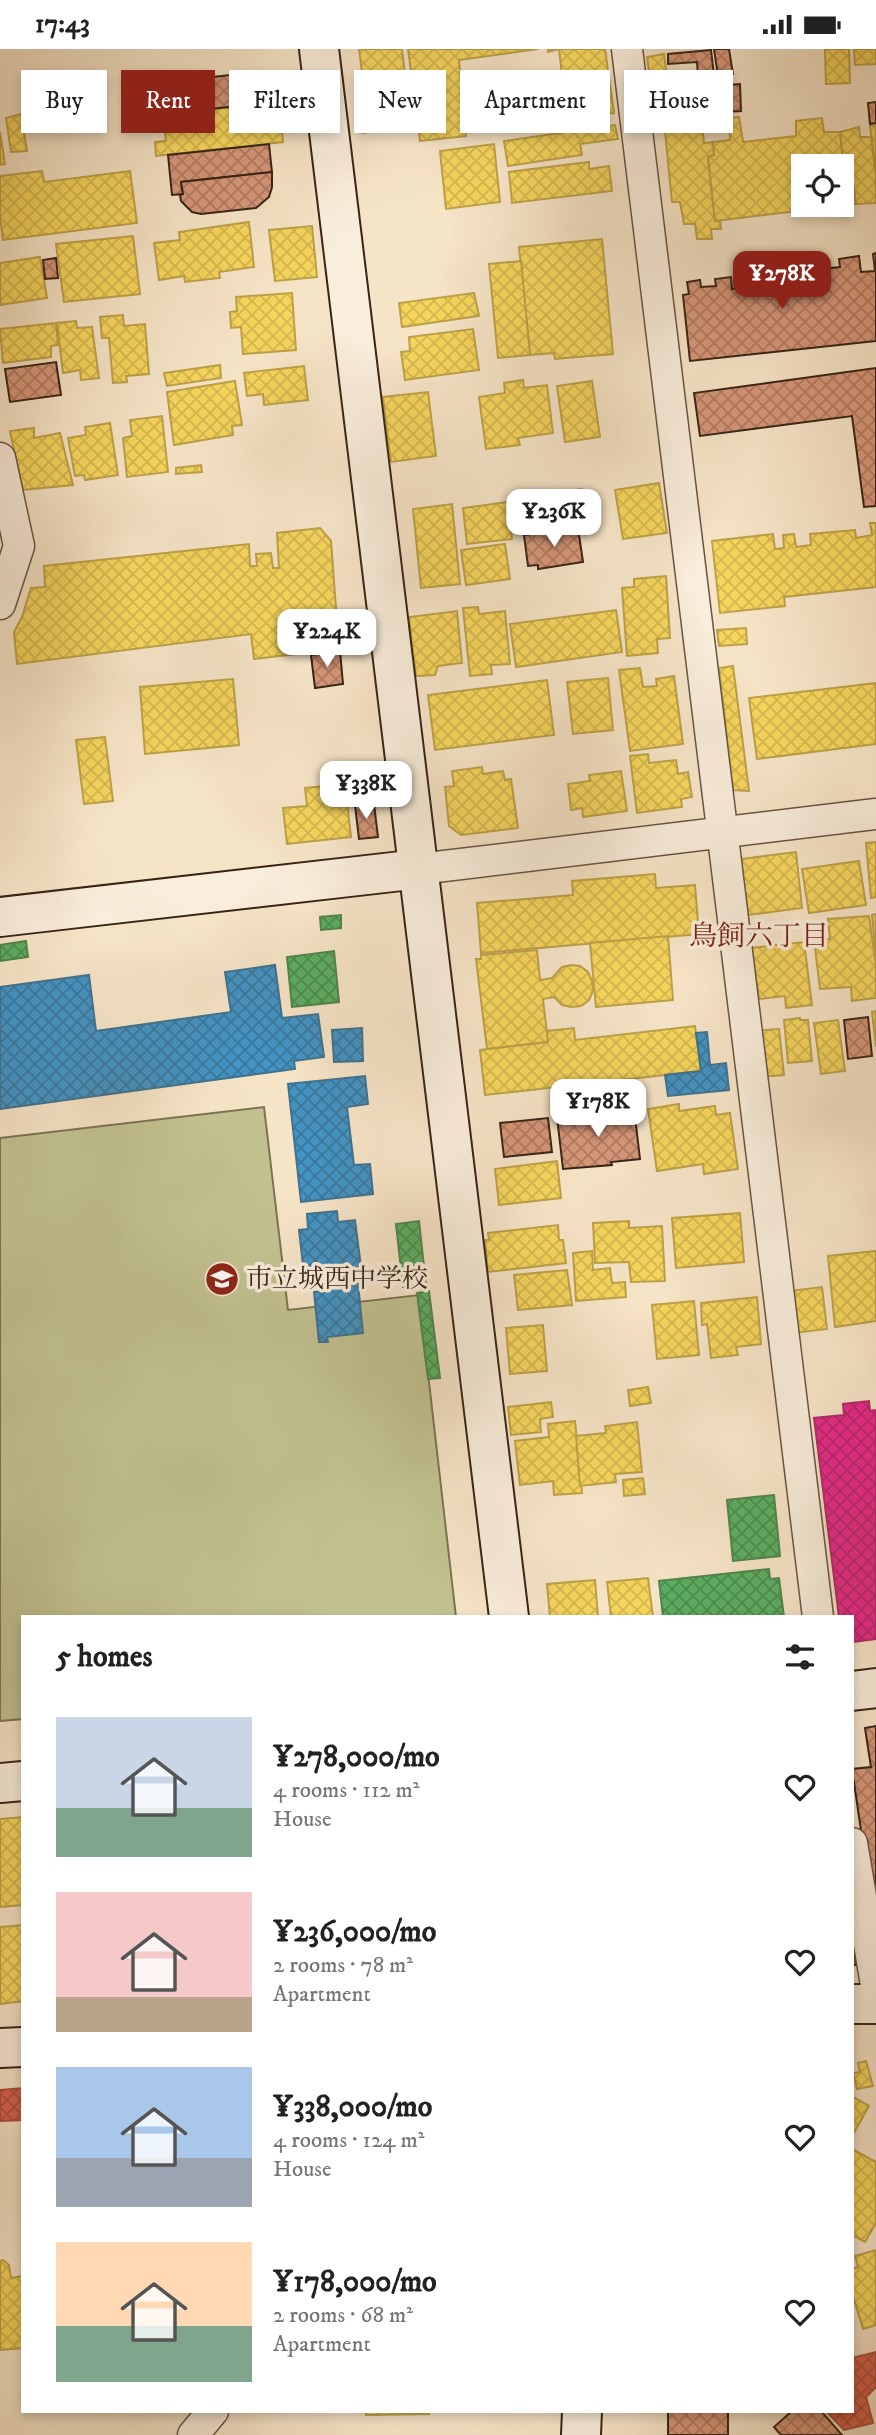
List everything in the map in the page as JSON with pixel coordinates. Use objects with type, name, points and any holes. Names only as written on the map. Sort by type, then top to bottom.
[{"type":"street","points":[[319,49],[509,1615]]},
{"type":"street","points":[[627,49],[818,1615]]},
{"type":"street","points":[[0,458],[19,546],[0,604]]},
{"type":"street","points":[[0,917],[876,814]]},
{"type":"street","points":[[854,1691],[876,1688]]},
{"type":"street","points":[[0,1783],[21,1781]]},
{"type":"street","points":[[854,1855],[876,1985]]},
{"type":"street","points":[[854,2004],[876,2004]]},
{"type":"street","points":[[0,2048],[21,2047]]},
{"type":"street","points":[[193,2435],[212,2413]]},
{"type":"street","points":[[581,2435],[582,2413]]},
{"type":"green space","name":"市立城西中学校","points":[[264,1107],[288,1310],[419,1295],[456,1615],[21,1615],[21,1719],[0,1721],[0,1138]]},
{"type":"building: Homes","points":[[359,49],[402,49],[404,70],[362,70]]},
{"type":"building: Homes","points":[[408,49],[538,49],[459,60],[460,133],[466,133],[466,136],[420,141],[419,133],[446,133],[446,70],[411,70]]},
{"type":"building: Homes","points":[[559,49],[605,49],[608,70],[561,70]]},
{"type":"building: Homes","points":[[825,49],[849,49],[850,83],[826,84]]},
{"type":"building: Homes","points":[[854,49],[876,49],[876,64],[855,65]]},
{"type":"building: Homes","points":[[664,54],[666,70],[649,70],[647,57]]},
{"type":"building: Homes","points":[[610,85],[614,113],[610,113]]},
{"type":"building: Homes","points":[[229,107],[229,133],[282,133],[283,142],[156,156],[155,142],[166,141],[165,133],[215,133],[215,108]]},
{"type":"building: Homes","points":[[21,114],[21,133],[24,133],[27,151],[11,152],[6,118]]},
{"type":"building: Homes","points":[[739,117],[743,142],[796,136],[796,121],[822,118],[824,132],[840,132],[842,154],[791,154],[791,212],[715,221],[708,157],[714,155],[713,142],[730,140],[733,118]]},
{"type":"building: Homes","points":[[615,125],[618,139],[580,144],[582,155],[508,166],[504,141],[560,133],[610,133],[610,126]]},
{"type":"building: Homes","points":[[876,125],[876,175],[870,126]]},
{"type":"building: Homes","points":[[859,127],[860,137],[871,137],[876,175],[876,203],[856,204],[854,154],[842,154],[840,132]]},
{"type":"building: Homes","points":[[0,132],[5,164],[0,165]]},
{"type":"building: Homes","points":[[665,133],[703,133],[704,143],[713,142],[714,155],[708,157],[715,221],[720,220],[721,229],[711,229],[712,239],[697,239],[695,224],[684,224],[680,202],[672,202]]},
{"type":"building: Homes","points":[[494,144],[500,202],[446,209],[440,151]]},
{"type":"building: Homes","points":[[589,162],[589,169],[609,166],[612,191],[512,203],[509,172]]},
{"type":"building: Homes","points":[[42,171],[44,182],[130,171],[137,223],[3,240],[0,176]]},
{"type":"building: Homes","points":[[249,222],[254,267],[219,272],[220,278],[185,282],[184,276],[159,280],[154,243],[180,240],[179,232]]},
{"type":"building: Homes","points":[[312,226],[317,277],[275,281],[269,230]]},
{"type":"building: Homes","points":[[133,236],[140,294],[64,302],[56,244]]},
{"type":"building: Homes","points":[[602,239],[613,354],[555,359],[554,353],[530,355],[519,247]]},
{"type":"building: Homes","points":[[40,257],[47,298],[0,305],[0,263]]},
{"type":"building: Homes","points":[[521,261],[530,355],[498,358],[489,264]]},
{"type":"building: Homes","points":[[292,293],[296,350],[243,354],[241,327],[231,328],[230,312],[237,311],[236,297]]},
{"type":"building: Homes","points":[[474,293],[479,316],[402,327],[399,303]]},
{"type":"building: Homes","points":[[123,315],[124,326],[145,324],[149,374],[126,376],[127,382],[113,383],[109,338],[102,338],[100,317]]},
{"type":"building: Homes","points":[[76,321],[77,328],[92,327],[99,378],[81,380],[80,370],[63,373],[57,323]]},
{"type":"building: Homes","points":[[56,323],[58,345],[51,346],[51,357],[3,363],[0,329]]},
{"type":"building: Homes","points":[[473,329],[479,370],[405,380],[401,352],[410,351],[409,337]]},
{"type":"building: Homes","points":[[220,365],[221,378],[167,386],[164,373]]},
{"type":"building: Homes","points":[[304,366],[308,400],[264,405],[263,394],[247,396],[244,373]]},
{"type":"building: Homes","points":[[523,380],[524,388],[547,385],[553,433],[518,438],[520,445],[486,449],[479,397],[505,393],[504,383]]},
{"type":"building: Homes","points":[[235,381],[242,425],[232,426],[233,435],[174,445],[167,392]]},
{"type":"building: Homes","points":[[592,381],[600,437],[565,442],[557,386]]},
{"type":"building: Homes","points":[[428,392],[436,456],[391,462],[383,397]]},
{"type":"building: Homes","points":[[162,416],[168,472],[127,477],[123,438],[132,436],[130,420]]},
{"type":"building: Homes","points":[[110,423],[118,475],[85,480],[84,475],[75,476],[68,438],[86,435],[85,427]]},
{"type":"building: Homes","points":[[34,428],[34,438],[60,433],[73,485],[23,490],[10,431]]},
{"type":"building: Homes","points":[[201,465],[202,472],[176,474],[176,468]]},
{"type":"building: Homes","points":[[659,483],[667,533],[623,539],[615,490]]},
{"type":"building: Homes","points":[[582,489],[585,507],[568,510],[570,520],[525,526],[522,497]]},
{"type":"building: Homes","points":[[508,502],[512,539],[467,544],[463,508]]},
{"type":"building: Homes","points":[[452,504],[460,584],[421,588],[413,509]]},
{"type":"building: Homes","points":[[870,523],[876,523],[876,587],[784,597],[785,606],[720,613],[712,541],[773,534],[775,549],[784,548],[783,535],[794,534],[796,547],[811,545],[810,534],[855,530],[856,538],[872,535]]},
{"type":"building: Homes","points":[[320,528],[331,541],[339,649],[254,659],[251,634],[17,664],[14,632],[31,588],[45,587],[44,566],[249,544],[250,566],[257,566],[256,554],[271,553],[273,568],[279,568],[277,533]]},
{"type":"building: Homes","points":[[505,544],[510,579],[466,585],[461,550]]},
{"type":"building: Homes","points":[[666,576],[670,638],[657,639],[658,653],[627,656],[622,588],[634,587],[634,579]]},
{"type":"building: Homes","points":[[478,607],[479,614],[505,611],[510,664],[491,665],[492,674],[470,676],[463,608]]},
{"type":"building: Homes","points":[[616,610],[622,652],[516,667],[510,624]]},
{"type":"building: Homes","points":[[457,611],[462,663],[438,666],[435,675],[416,676],[409,617]]},
{"type":"building: Homes","points":[[746,628],[747,644],[719,646],[717,630]]},
{"type":"building: Homes","points":[[733,666],[749,791],[733,790],[719,668]]},
{"type":"building: Homes","points":[[640,668],[643,687],[657,686],[656,679],[674,676],[683,744],[630,751],[619,670]]},
{"type":"building: Homes","points":[[608,678],[613,730],[573,734],[567,682]]},
{"type":"building: Homes","points":[[233,679],[239,745],[145,754],[140,687]]},
{"type":"building: Homes","points":[[547,680],[554,735],[435,750],[428,695]]},
{"type":"building: Homes","points":[[876,683],[876,744],[757,759],[749,698]]},
{"type":"building: Homes","points":[[105,737],[113,801],[84,804],[76,740]]},
{"type":"building: Homes","points":[[648,754],[649,763],[676,760],[678,774],[688,772],[692,797],[681,799],[682,807],[637,813],[630,756]]},
{"type":"building: Homes","points":[[482,767],[483,774],[503,771],[505,780],[511,779],[518,828],[461,835],[449,826],[445,787],[454,786],[452,771]]},
{"type":"building: Homes","points":[[621,771],[627,811],[583,817],[582,808],[571,810],[568,784],[590,781],[589,775]]},
{"type":"building: Homes","points":[[345,784],[351,837],[287,844],[283,808],[307,806],[305,788]]},
{"type":"building: Homes","points":[[876,842],[876,897],[871,898],[866,843]]},
{"type":"building: Homes","points":[[796,852],[802,908],[748,915],[741,859]]},
{"type":"building: Homes","points":[[859,861],[866,905],[809,913],[802,869]]},
{"type":"building: Homes","points":[[655,874],[656,888],[695,885],[699,934],[481,953],[477,903],[573,895],[572,881]]},
{"type":"building: Homes","points":[[876,914],[876,957],[872,915]]},
{"type":"building: Homes","points":[[869,916],[876,966],[876,998],[852,1001],[851,987],[820,989],[814,940],[830,939],[828,919]]},
{"type":"building: Homes","points":[[668,936],[673,1000],[596,1007],[590,943]]},
{"type":"building: Homes","points":[[804,942],[812,1005],[786,1008],[785,996],[759,999],[752,948]]},
{"type":"building: Homes","points":[[537,950],[540,980],[552,978],[562,967],[580,966],[588,972],[592,981],[593,991],[589,1000],[581,1006],[571,1007],[562,1005],[554,997],[543,999],[548,1042],[487,1049],[476,959],[481,959],[481,955]]},
{"type":"building: Homes","points":[[876,1011],[876,1047],[872,1012]]},
{"type":"building: Homes","points":[[784,1020],[808,1020],[812,1061],[788,1063]]},
{"type":"building: Homes","points":[[838,1020],[845,1071],[821,1074],[814,1023]]},
{"type":"building: Homes","points":[[695,1026],[701,1071],[485,1095],[480,1050],[548,1042],[547,1031],[574,1028],[575,1040]]},
{"type":"building: Homes","points":[[779,1029],[784,1075],[759,1077],[754,1031]]},
{"type":"building: Homes","points":[[679,1104],[679,1111],[715,1106],[716,1115],[730,1113],[738,1169],[704,1174],[703,1164],[657,1171],[648,1109]]},
{"type":"building: Homes","points":[[557,1161],[561,1198],[499,1205],[495,1169]]},
{"type":"building: Homes","points":[[740,1213],[744,1262],[676,1268],[672,1218]]},
{"type":"building: Homes","points":[[629,1221],[629,1228],[662,1226],[665,1281],[631,1282],[629,1262],[595,1263],[593,1223]]},
{"type":"building: Homes","points":[[558,1225],[559,1240],[563,1240],[566,1263],[488,1272],[485,1240],[489,1240],[488,1233]]},
{"type":"building: Homes","points":[[592,1251],[593,1270],[610,1268],[612,1283],[625,1282],[626,1297],[576,1301],[573,1253]]},
{"type":"building: Homes","points":[[876,1251],[876,1321],[835,1327],[828,1256]]},
{"type":"building: Homes","points":[[567,1270],[572,1305],[518,1310],[514,1275]]},
{"type":"building: Homes","points":[[822,1287],[827,1329],[794,1333],[789,1291]]},
{"type":"building: Homes","points":[[757,1297],[761,1344],[736,1347],[738,1355],[711,1358],[707,1324],[702,1325],[701,1303]]},
{"type":"building: Homes","points":[[694,1301],[699,1355],[657,1359],[652,1305]]},
{"type":"building: Homes","points":[[543,1325],[547,1371],[510,1374],[506,1328]]},
{"type":"building: Homes","points":[[648,1387],[651,1403],[630,1406],[628,1390]]},
{"type":"building: Homes","points":[[551,1402],[553,1417],[540,1419],[541,1432],[511,1435],[508,1407]]},
{"type":"building: Homes","points":[[575,1421],[582,1493],[554,1495],[553,1481],[520,1485],[515,1441],[549,1437],[548,1424]]},
{"type":"building: Homes","points":[[637,1422],[642,1472],[615,1474],[616,1482],[580,1486],[576,1436],[606,1433],[605,1426]]},
{"type":"building: Homes","points":[[643,1478],[645,1494],[624,1496],[623,1480]]},
{"type":"building: Homes","points":[[648,1578],[653,1615],[611,1615],[607,1582]]},
{"type":"building: Homes","points":[[595,1580],[598,1615],[550,1615],[547,1584]]},
{"type":"building: Homes","points":[[21,1817],[21,1905],[0,1907],[0,1819]]},
{"type":"building: Homes","points":[[21,1925],[21,2001],[0,2004],[0,1927]]},
{"type":"building: Homes","points":[[866,2061],[873,2086],[857,2089],[854,2073],[860,2072],[858,2063]]},
{"type":"building: Homes","points":[[854,2098],[869,2106],[854,2132]]},
{"type":"building: Homes","points":[[854,2150],[876,2162],[876,2223],[865,2242],[854,2236]]},
{"type":"building: Homes","points":[[876,2250],[876,2325],[863,2329],[854,2300],[854,2268],[858,2267],[855,2256]]},
{"type":"building: Homes","points":[[3,2260],[9,2265],[11,2278],[21,2276],[21,2348],[0,2350],[0,2261]]},
{"type":"building: Homes","points":[[366,2413],[429,2413],[429,2414]]},
{"type":"building: Shops","points":[[21,2088],[21,2120],[0,2121],[0,2090]]},
{"type":"building: Shops","points":[[876,2352],[876,2387],[866,2397],[873,2423],[844,2430],[828,2413],[854,2413],[854,2358]]},
{"type":"building: Schools","points":[[275,965],[282,1018],[318,1014],[324,1057],[294,1061],[295,1069],[0,1109],[0,987],[89,975],[96,1031],[231,1012],[225,972]]},
{"type":"building: Schools","points":[[362,1028],[363,1061],[334,1062],[332,1030]]},
{"type":"building: Schools","points":[[707,1032],[710,1065],[726,1063],[729,1090],[668,1096],[665,1075],[701,1071],[696,1033]]},
{"type":"building: Schools","points":[[365,1076],[368,1104],[347,1107],[354,1165],[370,1164],[373,1194],[301,1202],[288,1084]]},
{"type":"building: Schools","points":[[337,1211],[338,1222],[355,1220],[361,1267],[304,1274],[299,1230],[308,1229],[307,1214]]},
{"type":"building: Schools","points":[[358,1283],[363,1333],[327,1337],[328,1342],[319,1342],[314,1292],[325,1291],[324,1287]]},
{"type":"building: Health","points":[[869,1401],[870,1411],[876,1410],[876,1639],[854,1642],[854,1615],[839,1615],[814,1418],[844,1415],[843,1404]]},
{"type":"building: Public","points":[[341,915],[341,928],[321,930],[320,917]]},
{"type":"building: Public","points":[[26,941],[28,957],[0,961],[0,945]]},
{"type":"building: Public","points":[[334,951],[339,1002],[292,1007],[287,957]]},
{"type":"building: Public","points":[[419,1221],[426,1285],[403,1287],[396,1224]]},
{"type":"building: Public","points":[[429,1291],[440,1378],[428,1379],[417,1293]]},
{"type":"building: Public","points":[[774,1495],[780,1556],[733,1561],[727,1500]]},
{"type":"building: Public","points":[[769,1569],[770,1579],[779,1578],[784,1615],[663,1615],[659,1581]]},
{"type":"building: Other","points":[[714,49],[729,49],[732,70],[717,70]]},
{"type":"building: Other","points":[[711,50],[713,70],[698,70],[697,62],[668,64],[668,54]]},
{"type":"building: Other","points":[[229,75],[229,107],[215,108],[215,77]]},
{"type":"building: Other","points":[[733,84],[740,84],[741,111],[733,112]]},
{"type":"building: Other","points":[[876,102],[876,123],[870,124],[868,103]]},
{"type":"building: Other","points":[[269,144],[272,172],[181,182],[183,194],[172,195],[168,155]]},
{"type":"building: Other","points":[[272,172],[269,197],[256,208],[201,214],[192,212],[181,201],[181,182]]},
{"type":"building: Other","points":[[876,253],[876,341],[690,361],[683,295],[689,294],[687,282],[700,280],[701,287],[716,286],[715,279],[731,277],[732,289],[749,286],[748,273],[762,271],[768,275],[776,274],[776,268],[798,266],[798,278],[809,277],[808,265],[826,263],[831,268],[840,267],[839,259],[859,256],[861,272],[875,271],[873,254]]},
{"type":"building: Other","points":[[56,258],[58,278],[45,279],[43,260]]},
{"type":"building: Other","points":[[56,362],[61,395],[10,402],[5,369]]},
{"type":"building: Other","points":[[876,368],[876,506],[864,507],[852,416],[700,436],[694,393]]},
{"type":"building: Other","points":[[578,528],[583,562],[538,569],[538,565],[528,566],[524,535]]},
{"type":"building: Other","points":[[340,651],[343,684],[315,688],[311,655]]},
{"type":"building: Other","points":[[374,804],[378,837],[359,839],[355,805]]},
{"type":"building: Other","points":[[868,1017],[872,1056],[848,1059],[844,1020]]},
{"type":"building: Other","points":[[634,1108],[640,1159],[611,1162],[612,1165],[563,1169],[557,1117]]},
{"type":"building: Other","points":[[548,1118],[552,1152],[504,1157],[500,1123]]},
{"type":"building: Other","points":[[876,1726],[876,1911],[873,1912],[854,1783],[854,1769],[871,1767],[865,1728]]},
{"type":"building: Other","points":[[668,2413],[728,2413],[728,2435],[668,2435]]},
{"type":"building: Other","points":[[790,2413],[823,2413],[842,2435],[781,2435],[774,2427]]},
{"type":"place","name":"市立城西中学校","points":[[222,1279]]},
{"type":"district","name":"鳥飼六丁目","points":[[759,936]]}]
